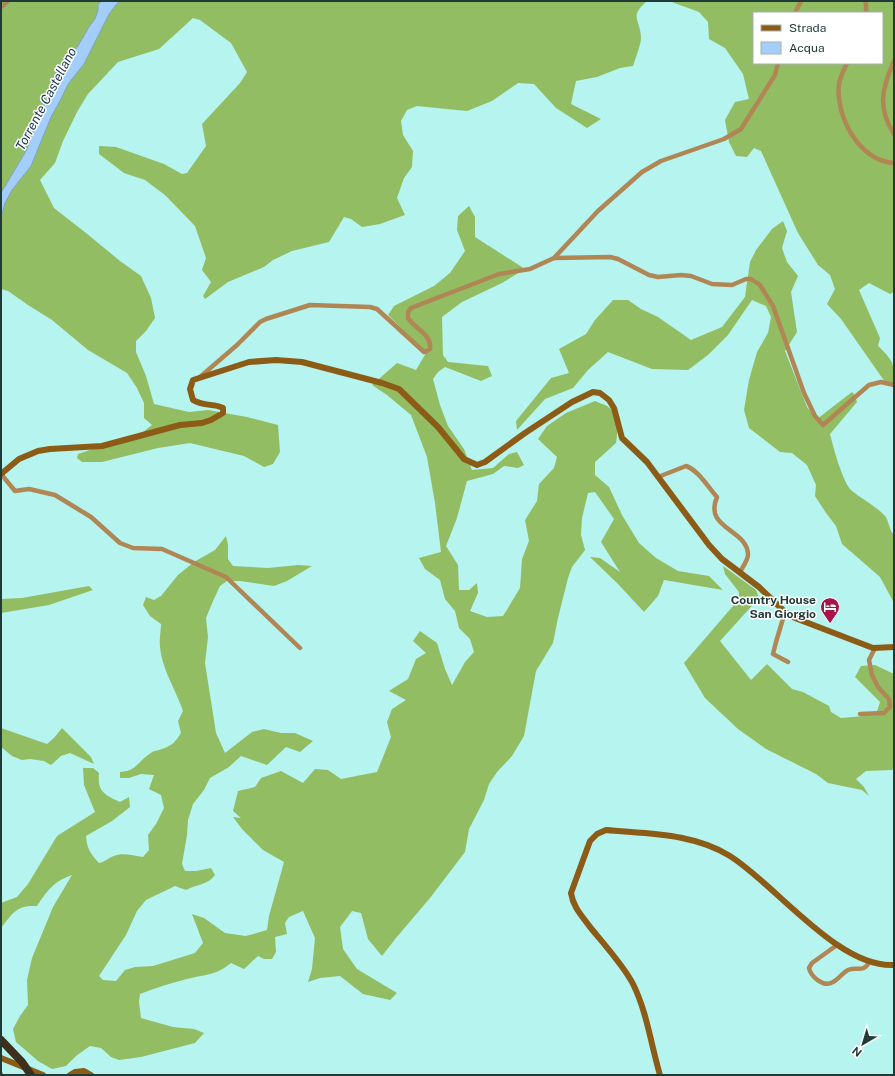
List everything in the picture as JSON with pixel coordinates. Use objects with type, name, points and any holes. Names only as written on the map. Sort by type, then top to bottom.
[{"type":"highway","points":[[1,1040],[22,1062],[31,1075]]},
{"type":"street","points":[[1,7],[8,1]]},
{"type":"street","points":[[796,12],[801,1]]},
{"type":"street","points":[[865,1],[866,12]]},
{"type":"street","points":[[894,61],[886,77],[883,100],[884,114],[894,134]]},
{"type":"street","points":[[200,378],[260,322],[310,305],[345,305],[377,309],[424,352],[427,351],[430,349],[430,342],[408,318],[408,312],[411,308],[499,274],[530,269],[554,258],[598,211],[642,172],[662,161],[724,139],[741,129],[775,75],[778,64]]},
{"type":"street","points":[[847,64],[839,83],[841,112],[850,133],[855,140],[878,160],[894,163]]},
{"type":"street","points":[[554,258],[610,257],[618,259],[649,275],[658,277],[681,275],[691,276],[712,284],[732,286],[746,279],[751,279],[760,285],[773,306],[804,393],[815,416],[823,425],[870,385],[881,382],[894,385]]},
{"type":"street","points":[[300,648],[226,577],[162,549],[133,548],[120,543],[91,517],[55,495],[29,489],[15,491],[1,474],[19,459],[38,451],[56,448],[87,448],[102,446],[180,426],[211,420],[222,413],[223,408],[214,405],[208,406],[193,400],[190,389],[193,380],[249,362],[276,360],[302,362],[382,383],[399,389],[438,427],[464,459],[477,465],[485,462],[525,432],[572,402],[593,392],[600,393],[609,400],[614,408],[622,438],[628,446],[647,462],[709,545],[722,559],[759,587],[785,612],[795,618],[858,643],[875,648],[894,647]]},
{"type":"street","points":[[658,477],[686,466],[691,468],[717,496],[713,505],[715,514],[723,525],[746,544],[748,556],[740,572]]},
{"type":"street","points":[[785,612],[774,654],[788,662]]},
{"type":"street","points":[[860,714],[884,713],[890,707],[889,699],[878,687],[872,675],[869,660],[875,648]]},
{"type":"street","points":[[660,1075],[640,1003],[632,983],[577,910],[572,900],[571,893],[590,841],[597,834],[606,830],[678,836],[704,844],[730,855],[765,882],[818,930],[837,945],[848,952],[870,961],[894,964]]},
{"type":"street","points":[[837,945],[812,963],[809,968],[810,973],[816,979],[829,984],[833,983],[848,970],[867,967],[870,961]]},
{"type":"street","points":[[1,1058],[43,1075]]},
{"type":"street","points":[[70,1075],[75,1072],[84,1071],[91,1075]]},
{"type":"green space","points":[[1,1],[102,1],[98,4],[95,19],[70,56],[46,100],[26,151],[1,193]]},
{"type":"green space","points":[[119,1],[647,1],[641,6],[637,15],[641,41],[633,66],[620,68],[597,77],[576,81],[571,104],[601,119],[587,128],[556,108],[534,84],[518,83],[492,101],[467,111],[417,106],[407,110],[401,121],[403,135],[413,151],[412,167],[404,178],[397,198],[405,215],[380,224],[362,227],[351,219],[344,217],[329,242],[292,251],[273,260],[264,267],[228,282],[205,299],[203,296],[211,282],[202,270],[206,258],[195,226],[165,195],[145,180],[124,173],[99,154],[99,146],[116,147],[164,164],[182,174],[187,173],[206,146],[202,124],[240,83],[247,72],[231,43],[200,20],[193,18],[159,49],[118,62],[88,94],[77,112],[63,141],[55,163],[40,180],[54,208],[141,276],[151,298],[155,318],[146,331],[136,341],[136,352],[146,376],[154,404],[189,412],[208,410],[247,417],[278,425],[280,452],[273,464],[264,467],[244,456],[190,443],[158,448],[102,462],[82,462],[77,458],[78,454],[143,432],[152,425],[144,418],[144,403],[137,388],[127,373],[88,350],[52,320],[8,291],[1,289],[1,217],[5,203],[12,190],[31,166],[51,117],[68,84],[84,64],[109,14]]},
{"type":"green space","points":[[669,1],[894,1],[894,292],[890,294],[869,283],[859,290],[880,338],[878,346],[891,360],[894,373],[894,386],[885,382],[841,319],[827,304],[835,289],[830,275],[818,265],[798,233],[761,151],[754,148],[747,157],[736,156],[729,142],[725,120],[735,102],[749,99],[743,74],[725,48],[709,39],[708,22],[699,12]]},
{"type":"green space","points":[[469,206],[475,217],[475,237],[525,269],[502,283],[462,302],[442,317],[443,355],[448,362],[488,366],[492,376],[481,381],[445,367],[438,372],[433,379],[440,405],[448,426],[464,449],[472,470],[493,468],[509,454],[517,452],[524,465],[518,468],[504,466],[493,474],[467,481],[457,518],[446,546],[458,565],[459,590],[469,590],[477,583],[478,593],[470,611],[487,617],[503,616],[520,588],[522,559],[529,541],[525,520],[537,501],[539,484],[554,468],[557,457],[538,439],[547,426],[566,413],[595,401],[606,405],[614,413],[617,423],[617,433],[616,443],[595,462],[595,475],[609,487],[622,515],[639,543],[656,558],[678,571],[709,576],[723,590],[664,580],[658,596],[644,612],[590,557],[600,558],[620,572],[601,542],[614,519],[595,492],[588,493],[582,518],[581,535],[585,550],[572,567],[558,618],[553,643],[536,671],[524,736],[512,756],[497,772],[489,784],[484,800],[469,829],[465,852],[430,898],[382,956],[368,939],[361,913],[352,911],[340,927],[343,949],[357,969],[397,993],[390,1000],[363,994],[340,976],[320,978],[308,982],[312,969],[315,938],[303,911],[289,917],[285,923],[287,934],[275,937],[276,952],[272,959],[264,959],[258,956],[244,969],[231,963],[210,974],[175,982],[140,994],[139,1002],[141,1018],[173,1027],[194,1029],[204,1033],[195,1043],[141,1057],[119,1060],[111,1057],[101,1048],[90,1046],[76,1056],[66,1066],[52,1069],[38,1061],[16,1042],[13,1029],[28,1005],[27,980],[32,958],[53,907],[72,875],[56,883],[37,906],[24,907],[16,911],[1,928],[1,903],[17,897],[28,884],[57,836],[95,812],[84,785],[83,768],[93,768],[99,773],[99,785],[106,795],[120,802],[129,797],[130,807],[112,821],[86,836],[88,848],[93,856],[99,863],[121,854],[143,857],[149,850],[148,835],[156,824],[164,808],[161,795],[149,789],[154,775],[141,774],[129,778],[120,778],[120,772],[134,768],[152,752],[165,748],[173,743],[181,733],[178,721],[183,711],[163,662],[160,643],[161,624],[150,616],[143,605],[146,597],[154,600],[161,596],[178,575],[194,562],[215,550],[226,536],[228,545],[228,559],[233,566],[268,568],[298,565],[312,566],[287,581],[274,586],[240,581],[227,581],[220,586],[206,618],[208,637],[205,663],[216,733],[225,753],[252,732],[264,729],[281,733],[295,733],[313,741],[300,752],[286,747],[267,765],[241,756],[229,767],[210,778],[204,790],[193,804],[188,820],[182,864],[185,871],[196,871],[211,868],[215,875],[206,883],[186,890],[175,886],[146,900],[137,911],[126,935],[99,976],[103,980],[116,981],[125,970],[135,967],[153,966],[195,953],[203,943],[192,914],[204,918],[225,933],[246,936],[267,930],[269,916],[284,862],[263,850],[242,829],[233,817],[241,818],[233,811],[238,791],[255,787],[261,778],[281,771],[303,783],[315,769],[328,770],[341,779],[377,772],[391,737],[387,722],[392,709],[406,700],[389,691],[408,679],[416,659],[426,653],[413,641],[420,631],[437,643],[445,669],[452,685],[465,662],[474,652],[470,639],[459,628],[455,611],[445,599],[440,580],[425,569],[419,558],[441,552],[435,503],[427,457],[411,415],[387,395],[372,385],[397,363],[416,370],[426,353],[388,315],[394,306],[434,286],[450,273],[465,251],[457,230],[458,216]]},
{"type":"green space","points":[[783,221],[787,231],[782,248],[787,262],[798,276],[791,292],[797,332],[785,351],[807,407],[817,419],[852,392],[854,394],[857,402],[830,434],[845,481],[852,491],[878,509],[885,516],[894,535],[894,603],[880,577],[842,544],[836,526],[815,496],[816,485],[807,465],[792,453],[780,452],[749,428],[744,410],[749,380],[757,352],[768,333],[771,317],[766,306],[752,300],[728,335],[708,355],[688,370],[652,369],[608,352],[588,370],[573,388],[545,399],[517,430],[516,421],[551,378],[569,373],[559,349],[586,334],[595,320],[613,300],[628,300],[641,309],[658,317],[691,340],[722,327],[745,297],[750,262],[756,250],[772,229]]},
{"type":"green space","points":[[723,566],[756,590],[759,598],[720,641],[751,680],[767,664],[792,689],[803,692],[829,706],[831,712],[841,718],[876,715],[880,702],[855,677],[861,666],[875,665],[894,674],[894,767],[892,770],[866,771],[856,779],[864,787],[869,796],[862,790],[828,783],[816,774],[766,749],[738,729],[705,698],[684,663],[739,599],[739,592],[725,574]]},
{"type":"green space","points":[[89,586],[93,590],[49,605],[1,613],[1,599],[22,598]]},
{"type":"green space","points":[[1,728],[47,744],[62,728],[91,757],[94,764],[70,753],[61,756],[51,765],[44,761],[30,759],[22,760],[12,756],[1,747]]},
{"type":"water","points":[[102,1],[119,1],[109,14],[84,64],[68,84],[51,117],[31,166],[12,190],[5,203],[1,217],[1,193],[26,151],[57,72],[78,46],[95,19],[98,4]]},
{"type":"place","name":"Country House San Giorgio","points":[[830,624]]},
{"type":"water label","name":"Torrente Castellano","points":[[46,99]]}]
